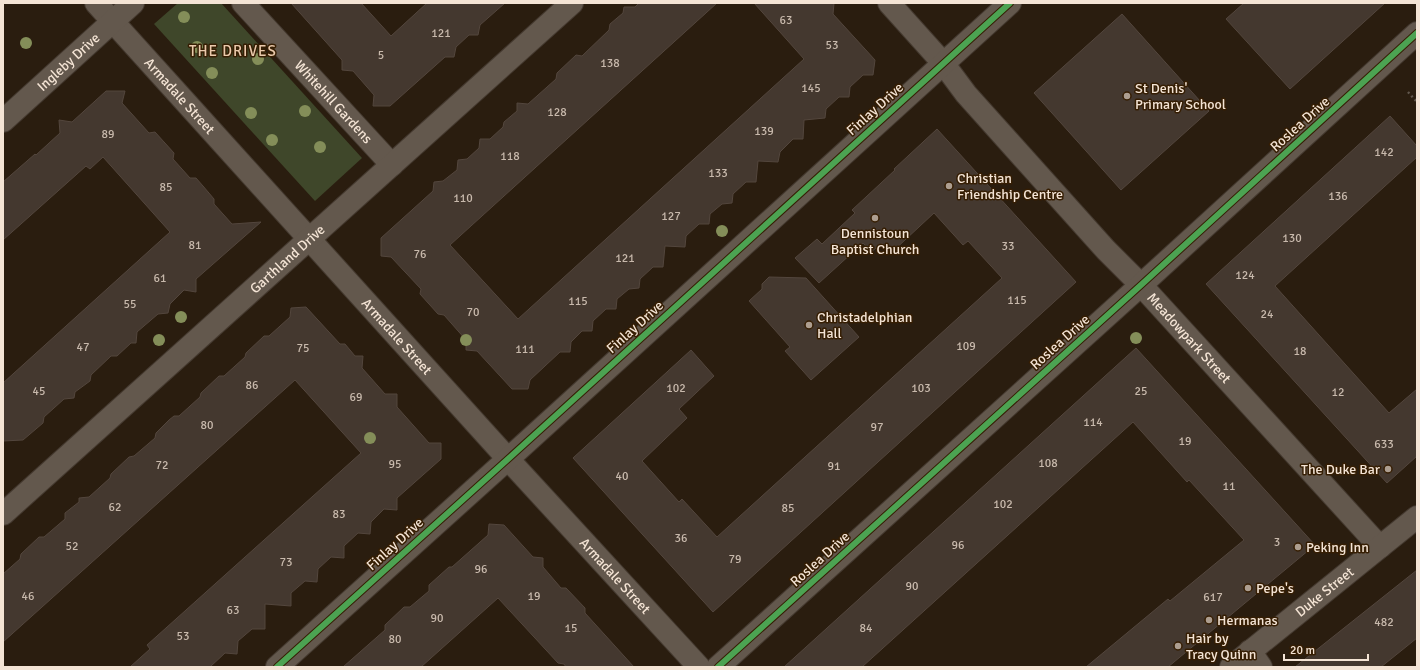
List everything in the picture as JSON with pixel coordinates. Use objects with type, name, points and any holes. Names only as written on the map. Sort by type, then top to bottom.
[{"type":"street","name":"Armadale Street","points":[[96,3],[699,667]]},
{"type":"street","name":"Ingleby Drive","points":[[3,121],[133,3]]},
{"type":"street","name":"Whitehill Gardens","points":[[243,3],[392,165]]},
{"type":"street","name":"Garthland Drive","points":[[3,514],[572,3]]},
{"type":"street","name":"Meadowpark Street","points":[[889,3],[943,63],[966,94],[1106,250],[1141,285],[1380,547]]},
{"type":"street","name":"Finlay Drive","points":[[277,667],[1010,3]]},
{"type":"street","name":"Roslea Drive","points":[[718,667],[1141,285],[1417,33]]},
{"type":"street","name":"Duke Street","points":[[1231,667],[1256,659],[1380,547],[1417,517]]},
{"type":"path","points":[[1408,92],[1417,102]]},
{"type":"green space","points":[[178,3],[221,3],[362,158],[315,201],[154,24]]},
{"type":"building","points":[[291,3],[361,3],[391,36],[427,3],[505,3],[480,25],[478,35],[469,35],[456,47],[454,57],[445,57],[390,106],[373,106],[374,95],[353,71],[342,70],[342,60]]},
{"type":"building","points":[[639,3],[717,3],[450,245],[518,319],[804,59],[754,3],[834,3],[833,14],[875,60],[873,75],[863,75],[850,87],[849,97],[839,97],[826,109],[825,118],[804,120],[803,139],[793,139],[780,152],[778,162],[758,161],[756,182],[746,182],[733,194],[732,203],[722,204],[710,214],[709,224],[699,224],[686,236],[685,247],[665,246],[663,267],[653,267],[640,279],[639,288],[629,289],[617,299],[616,309],[606,309],[593,321],[592,331],[582,331],[571,342],[570,352],[560,352],[530,380],[528,389],[512,389],[477,351],[466,350],[466,340],[444,315],[438,314],[420,294],[421,289],[391,257],[381,256],[381,238],[433,191],[434,182],[443,181],[457,170],[458,160],[467,159],[479,148],[480,139],[490,139],[503,127],[504,122],[517,111],[517,103],[528,104],[556,79],[557,73],[576,55],[582,56],[609,30],[610,24],[623,13],[624,7],[635,7]]},
{"type":"building","points":[[1244,3],[1385,3],[1290,89],[1226,19]]},
{"type":"building","points":[[1122,14],[1209,111],[1121,190],[1034,93]]},
{"type":"building","points":[[106,91],[125,91],[122,103],[149,133],[155,132],[174,153],[173,159],[190,178],[196,178],[214,199],[214,204],[232,224],[261,222],[196,279],[196,292],[184,290],[170,304],[168,313],[158,314],[137,332],[136,343],[131,343],[117,356],[111,356],[91,375],[90,381],[75,392],[74,398],[64,399],[44,417],[43,423],[23,440],[3,441],[3,383],[170,232],[103,157],[90,169],[86,166],[3,240],[3,182],[60,133],[59,120],[72,122]]},
{"type":"building","points":[[1390,116],[1417,146],[1417,157],[1275,286],[1389,413],[1417,389],[1417,456],[1387,483],[1206,284]]},
{"type":"building","points":[[937,129],[1076,282],[713,612],[573,458],[691,350],[714,376],[679,409],[687,418],[642,461],[679,502],[682,499],[717,537],[1002,278],[968,241],[963,245],[934,213],[891,253],[882,243],[871,252],[863,243],[819,283],[795,258],[817,239],[822,244],[855,213],[852,210]]},
{"type":"building","name":"Christadelphian Hall","points":[[769,277],[806,278],[859,337],[811,380],[785,351],[790,347],[749,301],[762,289],[762,284]]},
{"type":"building","points":[[306,307],[340,344],[345,344],[355,356],[363,356],[362,368],[385,394],[397,394],[397,407],[429,443],[441,443],[441,459],[397,498],[397,510],[384,509],[371,522],[370,534],[358,533],[344,546],[344,558],[331,557],[318,569],[317,582],[305,581],[291,593],[291,606],[265,604],[265,629],[252,629],[238,641],[237,654],[225,653],[210,667],[130,667],[150,649],[147,645],[361,453],[295,380],[3,642],[3,574],[20,559],[21,554],[39,537],[44,537],[65,519],[65,513],[79,502],[79,498],[89,497],[110,478],[111,474],[129,457],[134,456],[155,438],[156,433],[169,420],[174,416],[179,416],[200,397],[201,393],[219,376],[224,376],[245,357],[246,353],[264,336],[269,336],[290,317],[291,308]]},
{"type":"building","points":[[1136,348],[1315,545],[1168,667],[1086,667],[1168,599],[1170,601],[1244,540],[1189,480],[1187,482],[1133,422],[862,667],[784,667]]},
{"type":"building","points":[[489,524],[504,525],[533,557],[543,558],[543,567],[561,588],[566,588],[585,608],[585,613],[634,667],[566,667],[564,664],[558,663],[498,598],[421,667],[343,667],[385,630],[385,625],[404,607],[410,607],[429,591],[429,585],[488,535]]},
{"type":"building","points":[[1417,570],[1417,638],[1381,667],[1295,667]]},
{"type":"cycle path","points":[[277,667],[1010,3]]},
{"type":"cycle path","points":[[718,667],[1141,285],[1417,33]]},
{"type":"place","name":"St Denis' Primary School","points":[[1127,96]]},
{"type":"place","name":"Christian Friendship Centre","points":[[949,186]]},
{"type":"place","name":"Dennistoun Baptist Church","points":[[875,218]]},
{"type":"place","name":"Christadelphian Hall","points":[[809,325]]},
{"type":"place","name":"The Duke Bar","points":[[1388,469]]},
{"type":"place","name":"Peking Inn","points":[[1298,547]]},
{"type":"place","name":"Pepe's","points":[[1248,588]]},
{"type":"place","name":"Hermanas","points":[[1209,620]]},
{"type":"place","name":"Hair by Tracy Quinn","points":[[1178,646]]},
{"type":"district","name":"THE DRIVES","points":[[233,51]]}]
